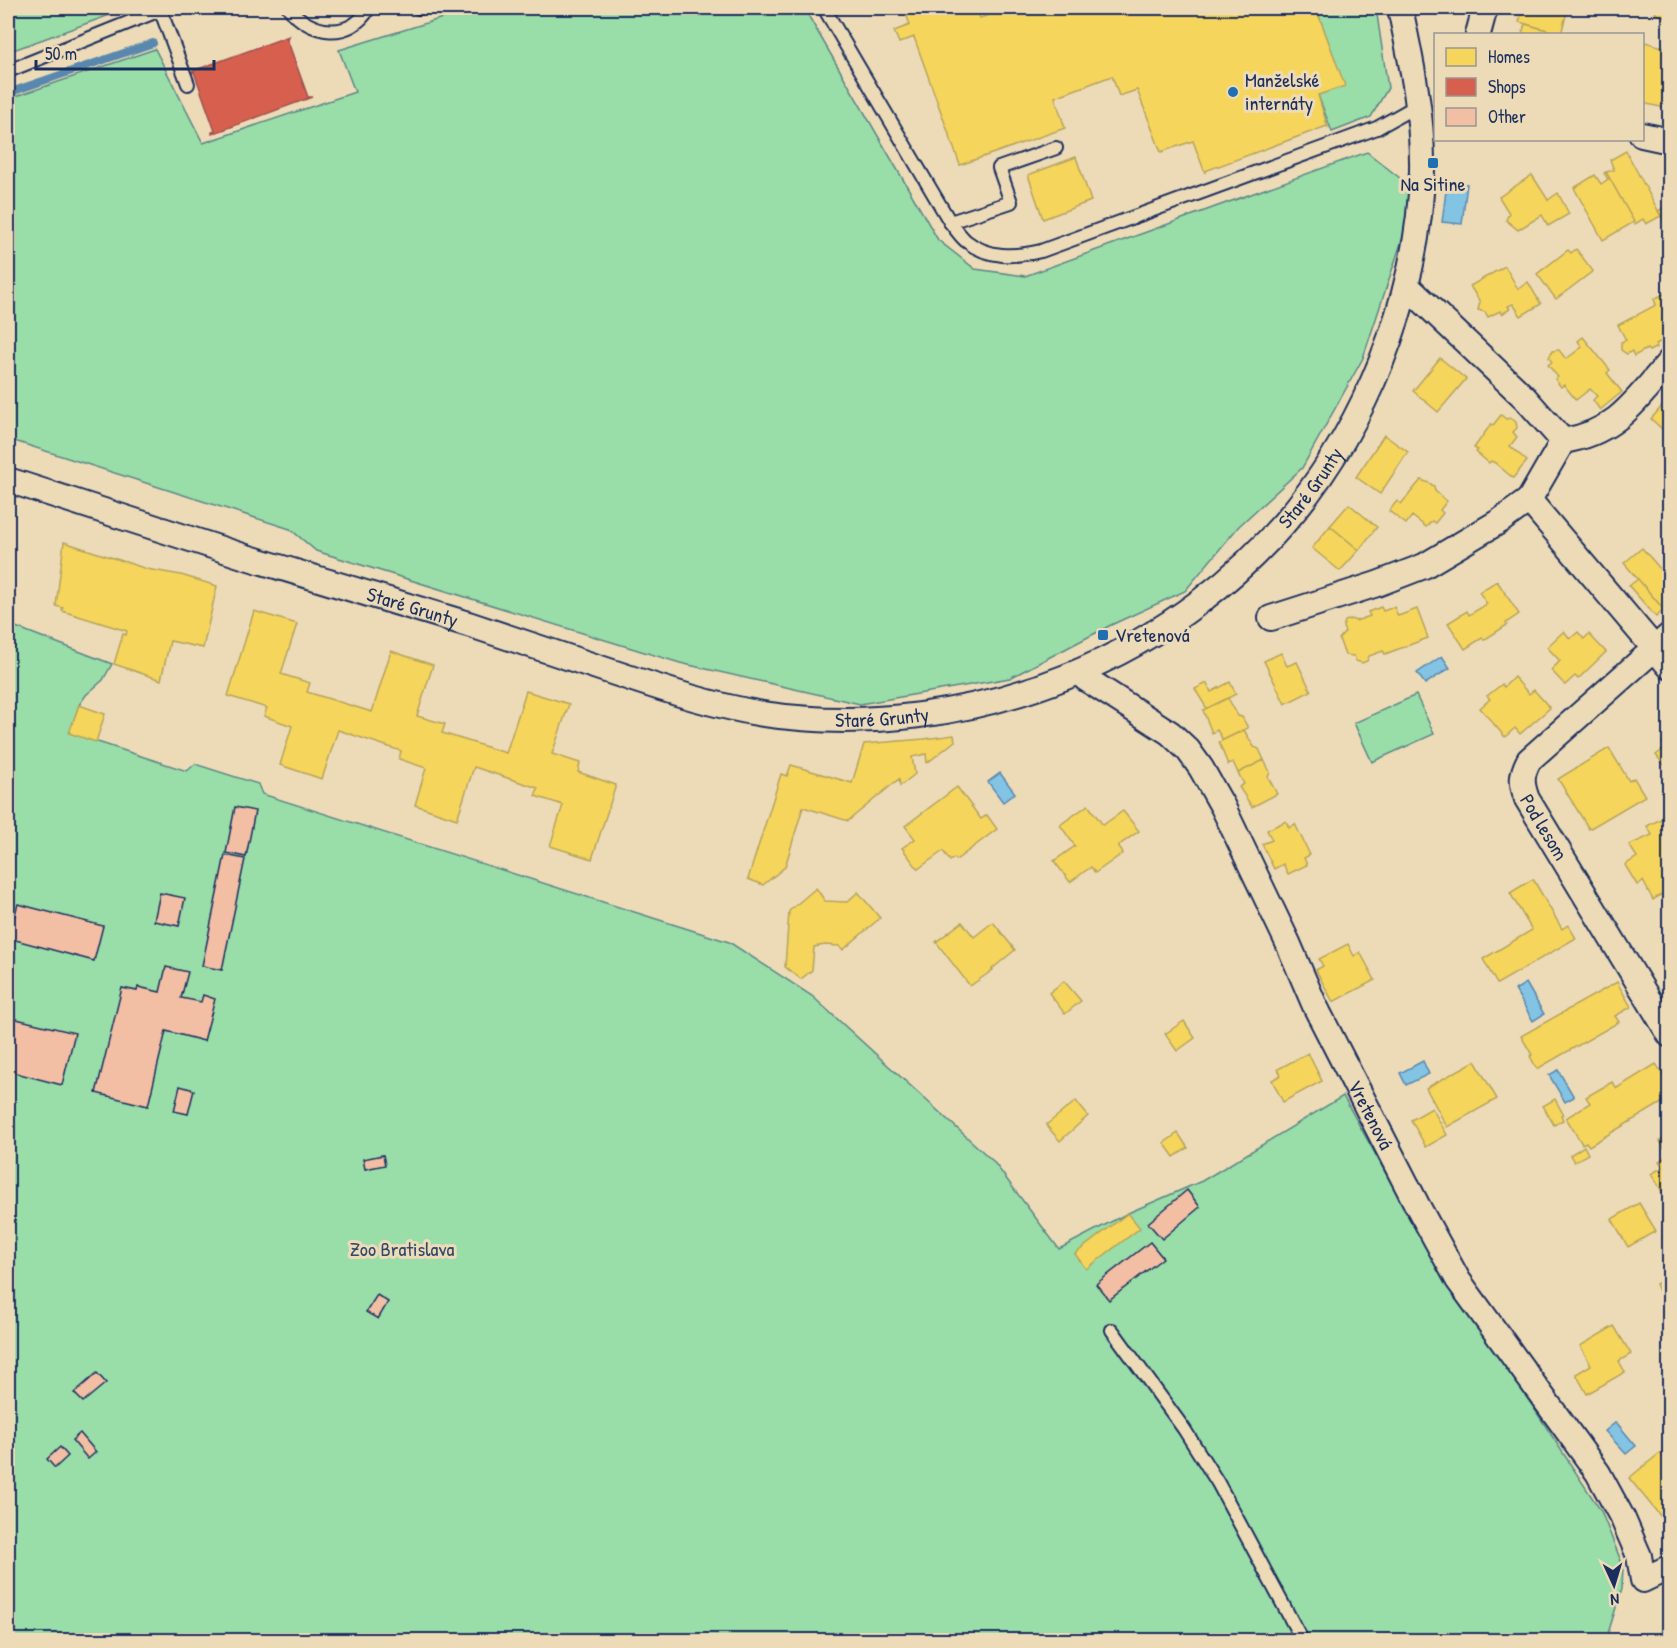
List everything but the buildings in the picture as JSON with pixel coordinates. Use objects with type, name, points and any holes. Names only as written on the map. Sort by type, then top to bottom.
[{"type":"street","name":"Staré Grunty","points":[[8,480],[466,623],[720,706],[764,714],[852,720],[908,717],[1018,695],[1079,672],[1162,628],[1226,580],[1256,552],[1302,502],[1327,468],[1352,425],[1373,380],[1407,286],[1417,232],[1427,100],[1400,8]]},
{"type":"street","points":[[1478,33],[1485,8]]},
{"type":"street","points":[[1644,135],[1670,141]]},
{"type":"street","points":[[1407,286],[1524,398],[1563,441]]},
{"type":"street","points":[[1563,441],[1583,438],[1601,431],[1616,421],[1670,361]]},
{"type":"street","points":[[1271,618],[1377,584],[1424,566],[1500,520],[1529,500],[1563,441]]},
{"type":"street","points":[[1529,500],[1662,642],[1670,667]]},
{"type":"street","name":"Pod lesom","points":[[1662,642],[1529,760],[1523,772],[1521,784],[1527,799],[1670,1035]]},
{"type":"street","name":"Vretenová","points":[[1079,672],[1113,698],[1170,733],[1188,750],[1201,768],[1227,816],[1288,943],[1315,1006],[1458,1280],[1598,1473],[1623,1519],[1639,1556],[1643,1580],[1670,1567]]},
{"type":"lane","points":[[8,70],[162,8],[188,84]]},
{"type":"lane","points":[[289,8],[298,18],[313,28],[330,31],[345,28],[360,20],[369,8]]},
{"type":"lane","points":[[824,8],[950,222],[966,240],[999,255],[1017,256],[1041,251],[1377,128],[1427,100]]},
{"type":"lane","points":[[950,222],[1011,202],[999,168],[1056,148]]},
{"type":"lane","points":[[1112,1330],[1184,1429],[1212,1474],[1302,1641]]},
{"type":"green space","points":[[8,8],[129,8],[8,52]]},
{"type":"green space","points":[[475,8],[804,8],[938,240],[975,269],[1025,276],[1367,152],[1410,186],[1407,225],[1363,358],[1302,468],[1239,526],[1185,591],[1111,625],[1010,678],[860,704],[680,663],[316,551],[290,529],[8,439],[8,99],[155,49],[203,143],[355,92],[339,50]]},
{"type":"green space","points":[[1316,8],[1376,8],[1388,88],[1371,117],[1332,132],[1318,95],[1344,85]]},
{"type":"green space","name":"Zoo Bratislava","points":[[8,624],[112,664],[103,680],[86,695],[79,705],[70,733],[187,771],[195,764],[258,784],[262,794],[729,942],[812,996],[993,1161],[1059,1249],[1128,1213],[1202,1181],[1343,1096],[1418,1231],[1601,1511],[1623,1566],[1622,1588],[1606,1640],[8,1640]]},
{"type":"green space","points":[[1416,695],[1434,734],[1372,762],[1354,723]]},
{"type":"water","points":[[1447,183],[1467,184],[1462,224],[1442,222]]},
{"type":"water","points":[[1442,656],[1450,668],[1425,684],[1417,673]]},
{"type":"water","points":[[1000,773],[1015,793],[1003,802],[988,782]]},
{"type":"water","points":[[1526,983],[1544,1014],[1533,1021],[1515,990]]},
{"type":"water","points":[[1423,1061],[1429,1074],[1406,1085],[1400,1073]]},
{"type":"water","points":[[1558,1070],[1574,1097],[1565,1102],[1549,1075]]},
{"type":"water","points":[[1616,1422],[1636,1446],[1626,1454],[1605,1431]]},
{"type":"waterway","points":[[8,93],[153,43]]},
{"type":"place","name":"Manželské internáty","points":[[1233,92]]},
{"type":"place","name":"Na Sitine","points":[[1433,163]]},
{"type":"place","name":"Vretenová","points":[[1103,635]]}]
